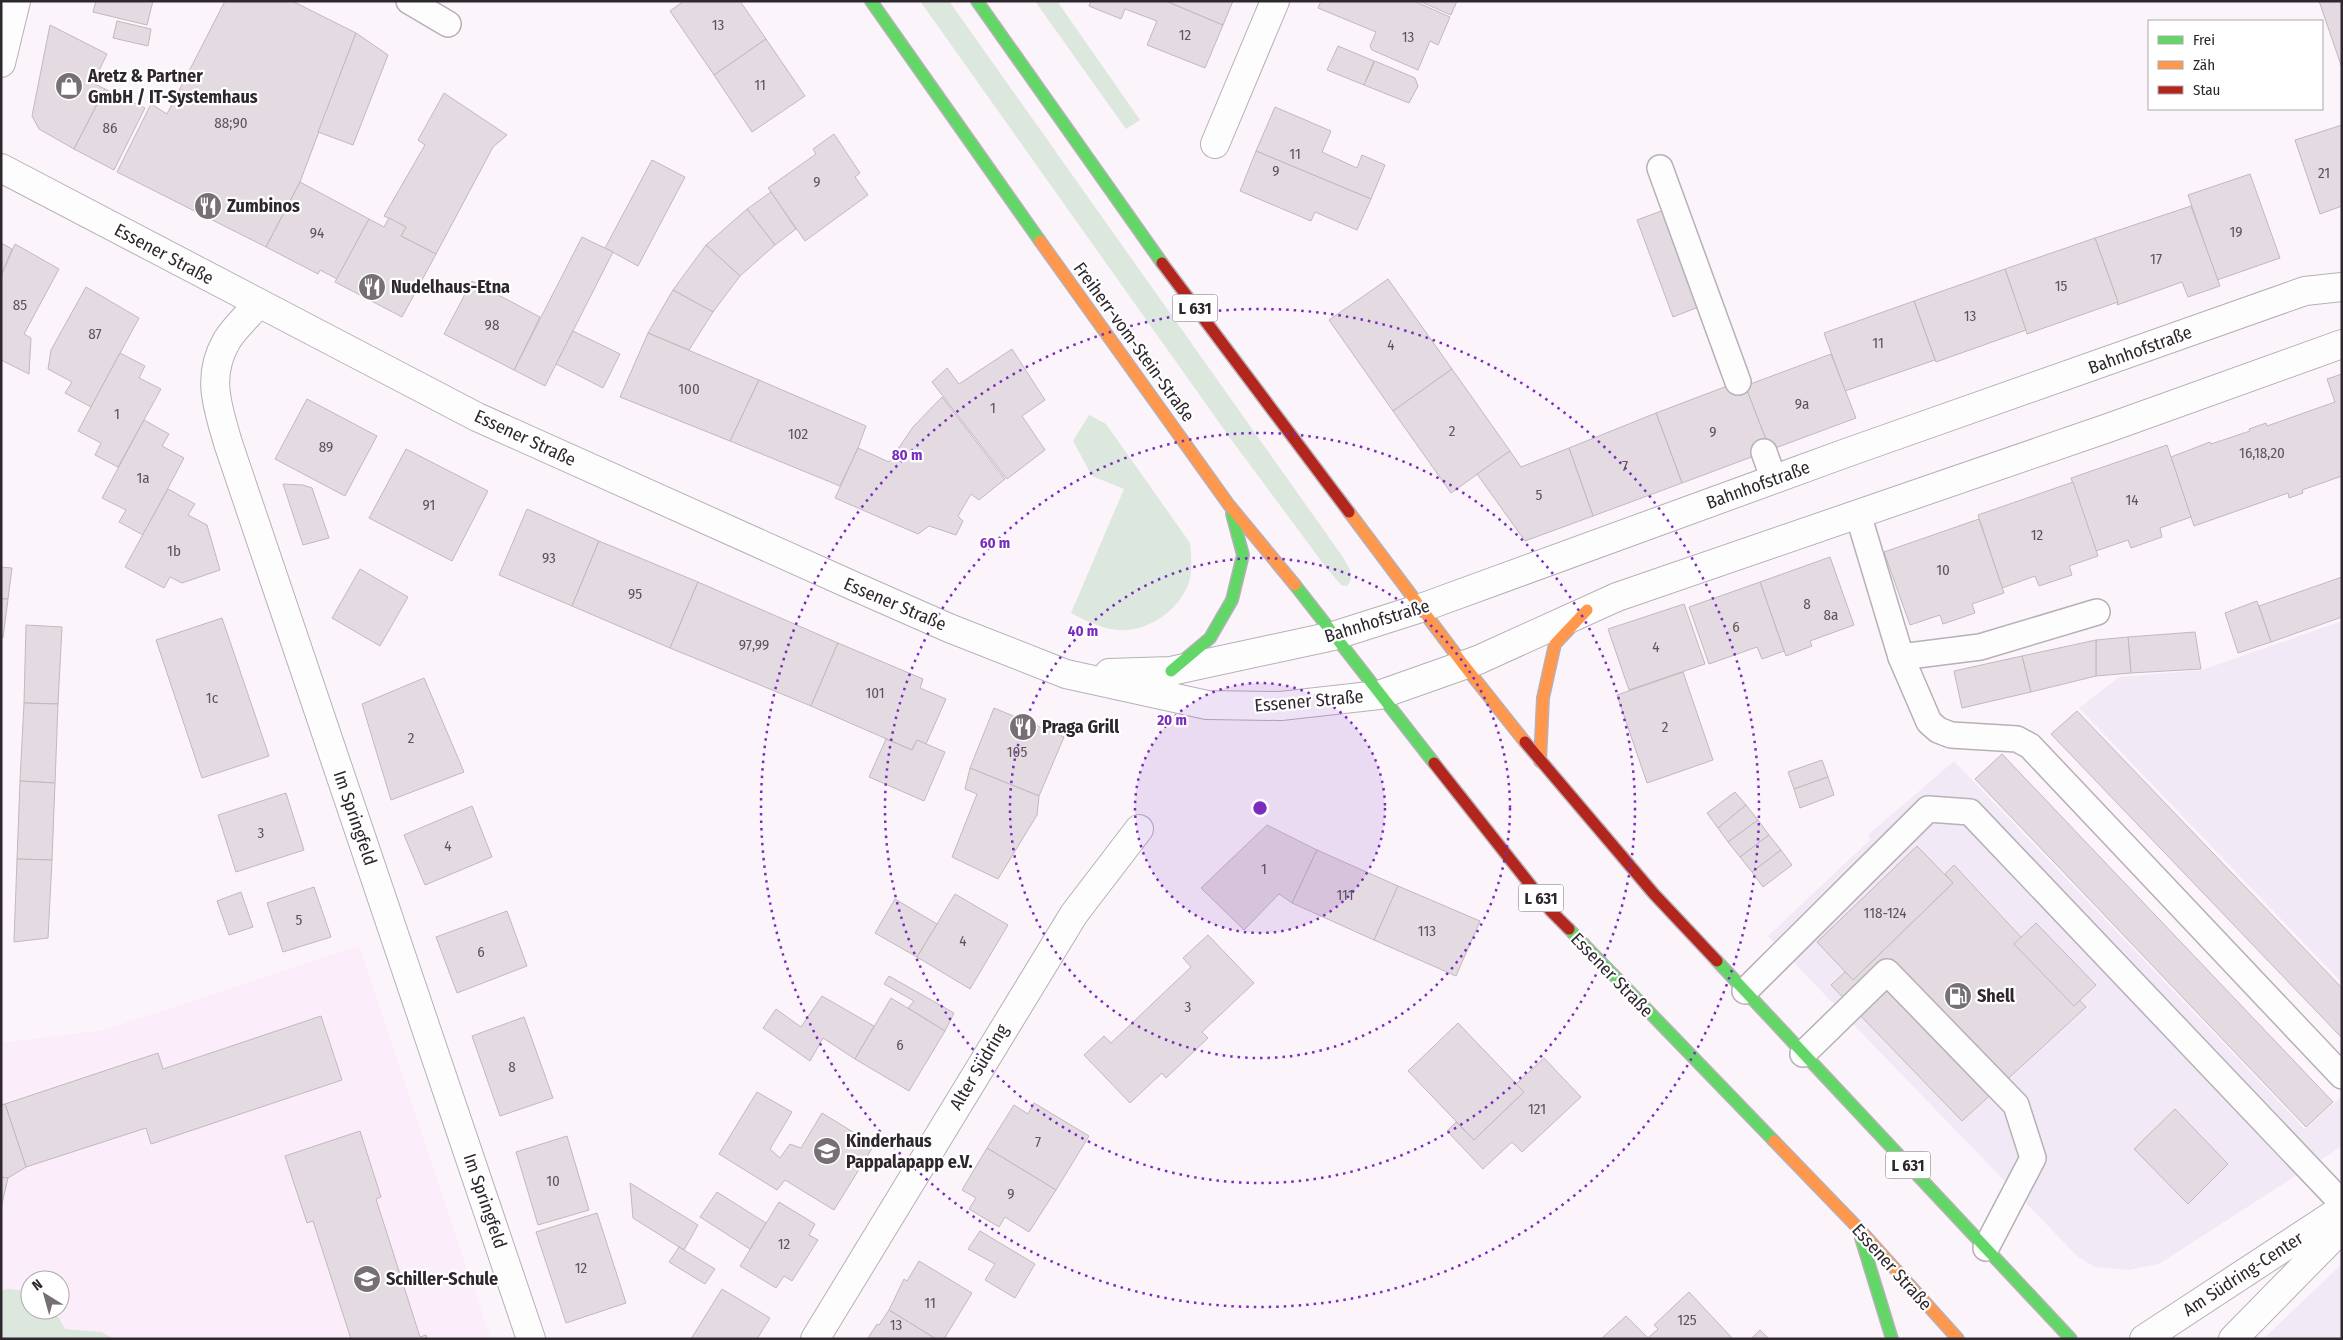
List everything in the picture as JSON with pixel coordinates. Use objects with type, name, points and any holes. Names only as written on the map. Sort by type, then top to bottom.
[{"type":"main road","name":"Freiherr-vom-Stein-Straße","points":[[871,1],[1013,204],[1229,505],[1282,569],[1379,695]]},
{"type":"main road","name":"L 631","points":[[977,1],[1162,264],[1421,608],[1470,662],[1540,761],[1654,894],[2071,1339]]},
{"type":"main road","points":[[1171,671],[1210,638],[1232,600],[1242,555],[1229,505]]},
{"type":"main road","points":[[1540,761],[1543,698],[1555,644],[1587,610]]},
{"type":"main road","name":"Essener Straße","points":[[1379,695],[1551,911],[1858,1229],[1958,1339]]},
{"type":"main road","points":[[1858,1229],[1892,1339]]},
{"type":"street","points":[[1,63],[16,1]]},
{"type":"street","points":[[1215,144],[1275,1]]},
{"type":"street","name":"Essener Straße","points":[[1,168],[258,304],[486,421],[856,588],[949,628],[1066,674],[1207,705],[1281,706],[1379,695]]},
{"type":"street","name":"Bahnhofstraße","points":[[1171,671],[1333,636],[1421,608],[2305,291],[2342,287]]},
{"type":"street","name":"Im Springfeld","points":[[258,304],[226,342],[217,366],[214,393],[231,453],[532,1339]]},
{"type":"street","points":[[1379,695],[1470,662],[1617,597],[2108,428],[2342,344]]},
{"type":"street","name":"Essener Straße","points":[[1066,674],[1171,671]]},
{"type":"street","name":"Alter Südring","points":[[815,1339],[1074,914],[1139,828]]},
{"type":"street","name":"Am Südring-Center","points":[[2144,1339],[2342,1209]]},
{"type":"street","name":"Am Südring-Center","points":[[2233,1339],[2342,1228]]},
{"type":"lane","points":[[409,1],[448,24]]},
{"type":"lane","points":[[1660,168],[1738,382]]},
{"type":"lane","points":[[1764,452],[1774,480]]},
{"type":"lane","points":[[1858,514],[1901,657],[1929,722],[1938,730],[1952,735],[2017,739],[2030,746],[2342,1076]]},
{"type":"lane","points":[[1901,657],[1980,647],[2097,612]]},
{"type":"lane","points":[[1745,991],[1928,809],[1970,812],[2342,1203]]},
{"type":"lane","points":[[1803,1054],[1887,972],[2016,1105],[2033,1158],[1986,1248]]},
{"type":"shaded area","points":[[920,1],[949,1],[1340,553],[1351,574],[1350,582],[1347,586],[1341,585],[1325,566],[1233,442]]},
{"type":"shaded area","points":[[1035,1],[1057,1],[1140,120],[1126,129]]},
{"type":"shaded area","points":[[1089,415],[1106,424],[1190,543],[1191,575],[1183,595],[1169,612],[1140,628],[1118,630],[1106,628],[1071,613],[1124,489],[1092,476],[1073,441]]},
{"type":"shaded area","points":[[2342,621],[2342,983],[2079,708],[2119,677],[2202,670]]},
{"type":"shaded area","points":[[1954,761],[2305,1129],[2342,1096],[2342,1146],[2159,1264],[2128,1270],[2095,1267],[2078,1257],[1768,936],[1871,839],[1868,835]]},
{"type":"shaded area","points":[[359,946],[491,1339],[1,1339],[1,1043],[104,1030]]},
{"type":"shaded area","points":[[2342,1264],[2342,1339],[2263,1339]]},
{"type":"shaded area","points":[[1,1290],[20,1290],[20,1320],[60,1320],[65,1329],[101,1332],[115,1339],[1,1339]]},
{"type":"building","points":[[96,1],[153,1],[147,25],[93,12]]},
{"type":"building","points":[[225,1],[292,1],[356,33],[300,182],[266,247],[117,172],[151,104],[167,114]]},
{"type":"building","points":[[684,1],[740,1],[766,39],[714,75],[670,11]]},
{"type":"building","points":[[1091,1],[1166,1],[1223,25],[1205,68],[1147,45],[1157,21],[1125,9],[1121,19],[1089,6]]},
{"type":"building","points":[[1166,1],[1233,1],[1223,25]]},
{"type":"building","points":[[1321,1],[1414,1],[1450,17],[1438,45],[1430,41],[1418,70],[1372,50],[1370,46],[1376,32],[1318,8]]},
{"type":"building","points":[[1419,1],[1457,1],[1451,15]]},
{"type":"building","points":[[2319,1],[2342,1],[2342,68]]},
{"type":"building","points":[[117,21],[151,29],[148,46],[113,38]]},
{"type":"building","name":"Aretz & Partner GmbH / IT-Systemhaus","points":[[50,25],[107,54],[93,83],[105,89],[74,149],[39,129],[32,116]]},
{"type":"building","points":[[356,33],[388,55],[353,145],[318,132]]},
{"type":"building","points":[[766,39],[805,96],[752,132],[714,75]]},
{"type":"building","points":[[1338,46],[1374,61],[1364,85],[1327,70]]},
{"type":"building","points":[[1375,61],[1415,78],[1418,86],[1409,103],[1364,85]]},
{"type":"building","points":[[105,89],[145,108],[114,170],[74,149]]},
{"type":"building","points":[[444,93],[507,135],[493,147],[436,254],[401,236],[406,227],[384,216],[425,145],[418,140]]},
{"type":"building","points":[[1275,107],[1331,131],[1322,152],[1357,168],[1362,155],[1385,165],[1371,199],[1256,151]]},
{"type":"building","points":[[2342,125],[2342,206],[2320,214],[2295,140]]},
{"type":"building","points":[[834,134],[860,173],[855,177],[868,195],[805,241],[768,188],[816,154],[813,149]]},
{"type":"building","points":[[1256,151],[1371,199],[1357,230],[1315,212],[1311,221],[1240,191]]},
{"type":"building","points":[[652,160],[685,177],[638,266],[605,248]]},
{"type":"building","points":[[2250,174],[2280,258],[2217,280],[2188,195]]},
{"type":"building","points":[[300,182],[369,219],[337,279],[320,270],[318,274],[266,247]]},
{"type":"building","points":[[771,192],[796,229],[775,245],[747,209]]},
{"type":"building","points":[[2191,206],[2220,286],[2188,297],[2182,282],[2117,305],[2118,302],[2095,238]]},
{"type":"building","points":[[747,209],[775,245],[740,276],[706,245]]},
{"type":"building","points":[[1664,210],[1701,306],[1673,317],[1637,220]]},
{"type":"building","points":[[389,218],[406,227],[401,236],[436,254],[402,317],[335,282],[369,219],[384,227]]},
{"type":"building","points":[[582,237],[613,252],[545,386],[514,370]]},
{"type":"building","points":[[2095,238],[2118,302],[2027,334],[2005,269]]},
{"type":"building","points":[[1,243],[12,249],[1,276]]},
{"type":"building","points":[[15,244],[59,269],[24,334],[31,338],[29,374],[1,360],[1,276]]},
{"type":"building","points":[[706,245],[740,276],[713,312],[673,290]]},
{"type":"building","points":[[2005,269],[2026,330],[1936,362],[1914,301]]},
{"type":"building","points":[[1388,279],[1452,369],[1393,411],[1329,320]]},
{"type":"building","points":[[472,281],[540,317],[514,370],[444,334]]},
{"type":"building","points":[[86,287],[139,318],[91,407],[65,393],[72,382],[48,369],[51,350]]},
{"type":"building","points":[[673,290],[713,312],[689,350],[648,333]]},
{"type":"building","points":[[1914,301],[1935,360],[1845,391],[1824,333]]},
{"type":"building","points":[[573,331],[620,354],[603,388],[556,364]]},
{"type":"building","points":[[648,333],[759,380],[730,441],[620,397]]},
{"type":"building","points":[[1012,349],[1045,400],[1022,416],[1045,450],[1007,479],[932,382],[947,368],[959,384]]},
{"type":"building","points":[[120,353],[145,366],[139,378],[161,389],[118,467],[95,455],[101,443],[78,431]]},
{"type":"building","points":[[1831,354],[1856,418],[1770,450],[1745,386]]},
{"type":"building","points":[[1452,369],[1510,451],[1451,493],[1393,411]]},
{"type":"building","points":[[2342,374],[2342,476],[2302,490],[2303,493],[2289,498],[2288,493],[2194,526],[2171,457],[2210,442],[2211,444],[2250,431],[2249,429],[2266,423],[2267,426],[2335,402],[2327,379]]},
{"type":"building","points":[[759,380],[866,426],[840,486],[730,441]]},
{"type":"building","points":[[1743,380],[1770,450],[1682,483],[1656,413]]},
{"type":"building","points":[[942,397],[1005,479],[979,500],[971,494],[958,516],[963,521],[956,535],[929,526],[918,534],[835,498],[858,448],[889,462],[913,427]]},
{"type":"building","points":[[307,399],[377,436],[345,496],[275,459]]},
{"type":"building","points":[[1656,413],[1682,483],[1593,516],[1569,448]]},
{"type":"building","points":[[144,420],[169,434],[162,446],[184,458],[143,535],[119,522],[126,510],[102,498]]},
{"type":"building","points":[[2167,445],[2191,517],[2160,528],[2162,537],[2131,548],[2128,540],[2096,551],[2071,478]]},
{"type":"building","points":[[1569,448],[1593,516],[1525,541],[1477,474],[1510,451],[1521,467]]},
{"type":"building","points":[[406,449],[488,491],[452,561],[369,518]]},
{"type":"building","points":[[2073,482],[2098,556],[2069,566],[2072,575],[2039,586],[2035,576],[2002,588],[1978,515]]},
{"type":"building","points":[[283,484],[303,485],[312,488],[329,538],[303,545]]},
{"type":"building","points":[[168,489],[195,504],[188,515],[207,525],[220,570],[182,583],[170,577],[164,588],[125,567]]},
{"type":"building","points":[[527,509],[599,541],[572,606],[499,575]]},
{"type":"building","points":[[1979,519],[2004,593],[1972,604],[1975,613],[1943,624],[1940,615],[1910,625],[1884,552]]},
{"type":"building","points":[[599,541],[698,582],[670,648],[572,606]]},
{"type":"building","points":[[1830,557],[1854,625],[1810,641],[1812,646],[1786,656],[1760,582]]},
{"type":"building","points":[[1,567],[12,568],[8,599],[1,599]]},
{"type":"building","points":[[360,569],[408,597],[380,646],[332,618]]},
{"type":"building","points":[[2342,577],[2342,617],[2271,642],[2259,606]]},
{"type":"building","points":[[698,582],[838,643],[811,706],[670,648]]},
{"type":"building","points":[[1760,582],[1784,651],[1762,659],[1757,647],[1709,664],[1689,607]]},
{"type":"building","points":[[1,599],[8,599],[3,638],[1,637]]},
{"type":"building","points":[[2257,601],[2271,642],[2238,653],[2225,613]]},
{"type":"building","points":[[1684,604],[1705,664],[1629,690],[1608,629]]},
{"type":"building","points":[[222,618],[269,756],[202,778],[156,640]]},
{"type":"building","points":[[26,625],[62,627],[58,704],[24,703]]},
{"type":"building","points":[[2195,632],[2201,669],[2131,673],[2128,637]]},
{"type":"building","points":[[2128,637],[2131,673],[2096,676],[2096,640]]},
{"type":"building","points":[[2096,640],[2096,676],[2031,692],[2022,656]]},
{"type":"building","points":[[838,643],[923,679],[920,688],[946,699],[926,744],[917,740],[912,750],[811,706]]},
{"type":"building","points":[[2022,656],[2031,692],[1962,708],[1954,671]]},
{"type":"building","points":[[1683,672],[1713,760],[1647,783],[1617,695]]},
{"type":"building","points":[[424,678],[464,772],[391,800],[362,704]]},
{"type":"building","points":[[24,703],[58,704],[55,783],[20,781]]},
{"type":"building","points":[[994,708],[1064,737],[1039,796],[970,768]]},
{"type":"building","points":[[2077,711],[2342,988],[2342,1038],[2051,734]]},
{"type":"building","points":[[886,739],[912,750],[917,740],[945,752],[924,801],[869,777]]},
{"type":"building","points":[[2002,754],[2333,1102],[2306,1127],[1975,779]]},
{"type":"building","points":[[1822,760],[1828,777],[1794,789],[1788,772]]},
{"type":"building","points":[[970,768],[1039,796],[1037,815],[998,879],[952,857],[977,794],[965,789]]},
{"type":"building","points":[[1828,777],[1834,795],[1800,808],[1794,789]]},
{"type":"building","points":[[20,781],[55,783],[52,860],[17,859]]},
{"type":"building","points":[[1735,792],[1746,805],[1718,828],[1707,813]]},
{"type":"building","points":[[286,793],[304,850],[236,872],[218,815]]},
{"type":"building","points":[[1746,805],[1758,820],[1728,842],[1718,828]]},
{"type":"building","points":[[472,806],[492,857],[425,885],[404,835]]},
{"type":"building","points":[[1758,820],[1769,835],[1740,857],[1728,842]]},
{"type":"building","points":[[1267,825],[1317,850],[1292,903],[1279,894],[1244,930],[1201,888]]},
{"type":"building","points":[[1769,835],[1781,850],[1752,872],[1740,857]]},
{"type":"building","points":[[1917,846],[1953,883],[1853,980],[1817,942]]},
{"type":"building","points":[[1317,850],[1398,886],[1374,940],[1292,903]]},
{"type":"building","points":[[1781,850],[1792,865],[1763,887],[1752,872]]},
{"type":"building","points":[[17,859],[52,860],[48,938],[14,942]]},
{"type":"building","name":"Shell","points":[[1954,865],[2086,1007],[1962,1121],[1831,985],[1845,972],[1853,980],[1953,883],[1945,874]]},
{"type":"building","points":[[1398,886],[1480,921],[1456,976],[1374,940]]},
{"type":"building","points":[[314,887],[331,937],[283,952],[267,903]]},
{"type":"building","points":[[241,892],[253,927],[229,935],[217,901]]},
{"type":"building","points":[[955,894],[1008,925],[970,989],[917,957]]},
{"type":"building","points":[[895,899],[937,924],[917,957],[875,933]]},
{"type":"building","points":[[507,911],[527,966],[457,993],[436,937]]},
{"type":"building","points":[[2036,923],[2096,985],[2074,1006],[2014,944]]},
{"type":"building","points":[[1208,935],[1254,983],[1202,1032],[1208,1038],[1166,1078],[1162,1073],[1130,1103],[1084,1055],[1104,1036],[1111,1043],[1191,967],[1183,958]]},
{"type":"building","points":[[889,976],[954,1013],[945,1031],[908,1008],[914,1001],[884,984]]},
{"type":"building","points":[[822,996],[874,1026],[855,1059],[823,1038],[810,1061],[763,1028],[776,1009],[801,1027]]},
{"type":"building","points":[[891,998],[945,1031],[909,1091],[855,1059]]},
{"type":"building","points":[[321,1016],[342,1080],[151,1144],[146,1128],[26,1167],[5,1104],[158,1053],[163,1069]]},
{"type":"building","points":[[524,1017],[553,1098],[500,1116],[472,1036]]},
{"type":"building","points":[[1458,1023],[1524,1092],[1474,1140],[1408,1071]]},
{"type":"building","points":[[1544,1058],[1581,1097],[1522,1152],[1512,1142],[1483,1169],[1447,1131],[1456,1122],[1474,1140],[1524,1092],[1516,1084]]},
{"type":"building","name":"Kinderhaus Pappalapapp e.V.","points":[[757,1092],[792,1112],[770,1149],[780,1158],[790,1144],[801,1148],[822,1113],[874,1145],[834,1210],[785,1180],[777,1190],[719,1154]]},
{"type":"building","points":[[1034,1103],[1089,1136],[1056,1190],[987,1148],[1014,1105],[1028,1114]]},
{"type":"building","points":[[5,1104],[26,1167],[8,1178],[1,1177],[1,1105]]},
{"type":"building","points":[[2175,1109],[2228,1164],[2188,1204],[2134,1149]]},
{"type":"building","name":"Schiller-Schule","points":[[360,1131],[381,1197],[376,1199],[420,1337],[426,1335],[427,1339],[351,1339],[313,1221],[307,1223],[285,1156]]},
{"type":"building","points":[[567,1136],[589,1210],[538,1225],[516,1152]]},
{"type":"building","points":[[987,1148],[1056,1190],[1029,1232],[1005,1217],[999,1227],[969,1209],[976,1198],[962,1190]]},
{"type":"building","points":[[1,1177],[8,1178],[1,1208]]},
{"type":"building","points":[[630,1183],[698,1225],[684,1250],[633,1218]]},
{"type":"building","points":[[717,1192],[766,1223],[750,1249],[700,1217]]},
{"type":"building","points":[[779,1202],[815,1224],[809,1235],[818,1240],[792,1281],[784,1276],[776,1288],[740,1266]]},
{"type":"building","points":[[597,1213],[626,1303],[566,1323],[536,1232]]},
{"type":"building","points":[[980,1231],[1035,1264],[1015,1298],[985,1280],[995,1264],[968,1249]]},
{"type":"building","points":[[679,1247],[715,1269],[705,1284],[669,1262]]},
{"type":"building","points":[[919,1261],[972,1293],[944,1339],[936,1339],[889,1310],[904,1279],[907,1281]]},
{"type":"building","points":[[722,1289],[770,1318],[757,1339],[691,1339]]},
{"type":"building","points":[[1689,1292],[1733,1339],[1601,1339],[1626,1316],[1648,1338],[1658,1329],[1654,1325]]},
{"type":"building","points":[[889,1310],[936,1339],[868,1338]]},
{"type":"building","points":[[1760,1330],[1769,1339],[1751,1339]]},
{"type":"traffic: fast","points":[[871,1],[1040,241]]},
{"type":"traffic: fast","points":[[977,1],[1162,263]]},
{"type":"traffic: fast","points":[[1171,671],[1210,638],[1232,600],[1243,555],[1232,514]]},
{"type":"traffic: fast","points":[[1295,585],[1434,763]]},
{"type":"traffic: fast","points":[[1569,929],[1774,1141]]},
{"type":"traffic: fast","points":[[1717,961],[2071,1339]]},
{"type":"traffic: fast","points":[[1861,1238],[1892,1339]]},
{"type":"traffic: slow","points":[[1040,241],[1229,505],[1295,585]]},
{"type":"traffic: slow","points":[[1349,512],[1463,664],[1525,742]]},
{"type":"traffic: slow","points":[[1540,761],[1543,698],[1555,644],[1587,610]]},
{"type":"traffic: slow","points":[[1774,1141],[1859,1229],[1958,1339]]},
{"type":"traffic: jam","points":[[1162,263],[1349,512]]},
{"type":"traffic: jam","points":[[1525,742],[1654,894],[1717,961]]},
{"type":"traffic: jam","points":[[1434,763],[1551,911],[1569,929]]},
{"type":"place","name":"Aretz & Partner GmbH / IT-Systemhaus","points":[[69,86]]},
{"type":"place","name":"Zumbinos","points":[[208,206]]},
{"type":"place","name":"Nudelhaus-Etna","points":[[372,287]]},
{"type":"place","name":"Praga Grill","points":[[1023,727]]},
{"type":"place","name":"Shell","points":[[1958,996]]},
{"type":"place","name":"Kinderhaus Pappalapapp e.V.","points":[[827,1151]]},
{"type":"place","name":"Schiller-Schule","points":[[367,1279]]}]
